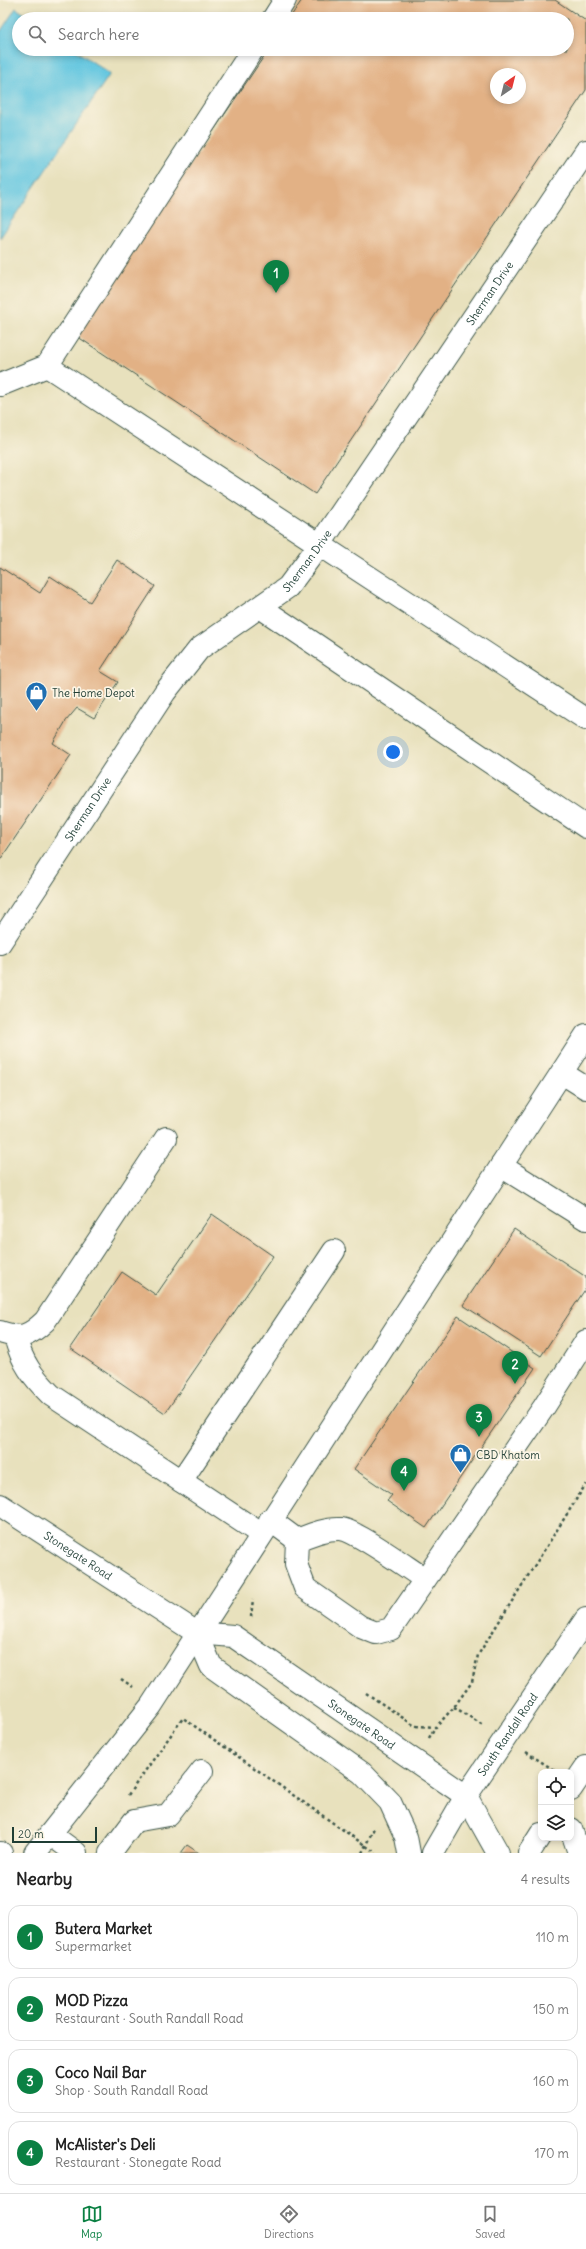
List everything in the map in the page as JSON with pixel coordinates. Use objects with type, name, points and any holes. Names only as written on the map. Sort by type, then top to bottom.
[{"type":"street","points":[[277,12],[285,0]]},
{"type":"street","points":[[0,386],[47,366],[248,56]]},
{"type":"street","name":"Sherman Drive","points":[[0,943],[165,692],[199,649],[288,587],[320,544],[586,151]]},
{"type":"street","points":[[47,366],[586,718]]},
{"type":"street","points":[[260,607],[586,827]]},
{"type":"street","points":[[35,1853],[151,1706],[586,1035]]},
{"type":"street","points":[[562,1073],[586,1088]]},
{"type":"street","points":[[166,1138],[45,1321],[31,1334],[8,1334],[21,1357],[32,1375],[51,1395],[181,1481],[266,1527],[297,1540],[319,1532],[342,1529],[357,1536],[425,1579]]},
{"type":"street","points":[[501,1166],[586,1219]]},
{"type":"street","points":[[181,1481],[334,1251]]},
{"type":"street","points":[[297,1540],[296,1564],[305,1588],[361,1627],[376,1633],[391,1630],[544,1407],[586,1341]]},
{"type":"street","name":"Stonegate Road","points":[[0,1505],[197,1633],[233,1636],[466,1796],[498,1853]]},
{"type":"street","name":"South Randall Road","points":[[433,1853],[466,1796],[586,1619]]},
{"type":"street","points":[[197,1633],[211,1666],[362,1773],[390,1802],[406,1837],[409,1853]]},
{"type":"street","points":[[574,1785],[586,1767]]},
{"type":"street","points":[[110,1853],[134,1821],[168,1815],[202,1771]]},
{"type":"street","points":[[50,1834],[76,1853]]},
{"type":"street","points":[[528,1853],[538,1838]]},
{"type":"street","points":[[574,1838],[579,1853]]},
{"type":"path","points":[[362,1853],[365,1844],[376,1853]]},
{"type":"water","points":[[16,8],[21,12],[13,12]]},
{"type":"water","points":[[12,14],[12,56],[84,56],[110,74],[0,238],[0,32]]},
{"type":"building","points":[[302,0],[555,0],[573,12],[294,12]]},
{"type":"building","points":[[574,13],[586,21],[586,90],[315,494],[75,335],[264,56],[574,56]]},
{"type":"building","name":"The Home Depot","points":[[117,560],[155,586],[100,671],[118,682],[94,718],[77,708],[66,721],[53,743],[71,755],[0,860],[0,567],[40,593],[50,576],[90,602]]},
{"type":"building","points":[[212,1214],[273,1256],[165,1413],[70,1348],[122,1272],[156,1295]]},
{"type":"building","points":[[514,1229],[586,1277],[586,1288],[541,1356],[463,1305]]},
{"type":"building","points":[[458,1316],[535,1368],[426,1528],[387,1501],[392,1495],[354,1469]]},
{"type":"building","points":[[187,1845],[199,1853],[181,1853]]},
{"type":"place","name":"Butera Market","points":[[276,293]]},
{"type":"place","name":"The Home Depot","points":[[37,712]]},
{"type":"place","name":"MOD Pizza","points":[[515,1384]]},
{"type":"place","name":"Coco Nail Bar","points":[[479,1437]]},
{"type":"place","name":"CBD Khatom","points":[[461,1474]]},
{"type":"place","name":"McAlister's Deli","points":[[404,1491]]}]
